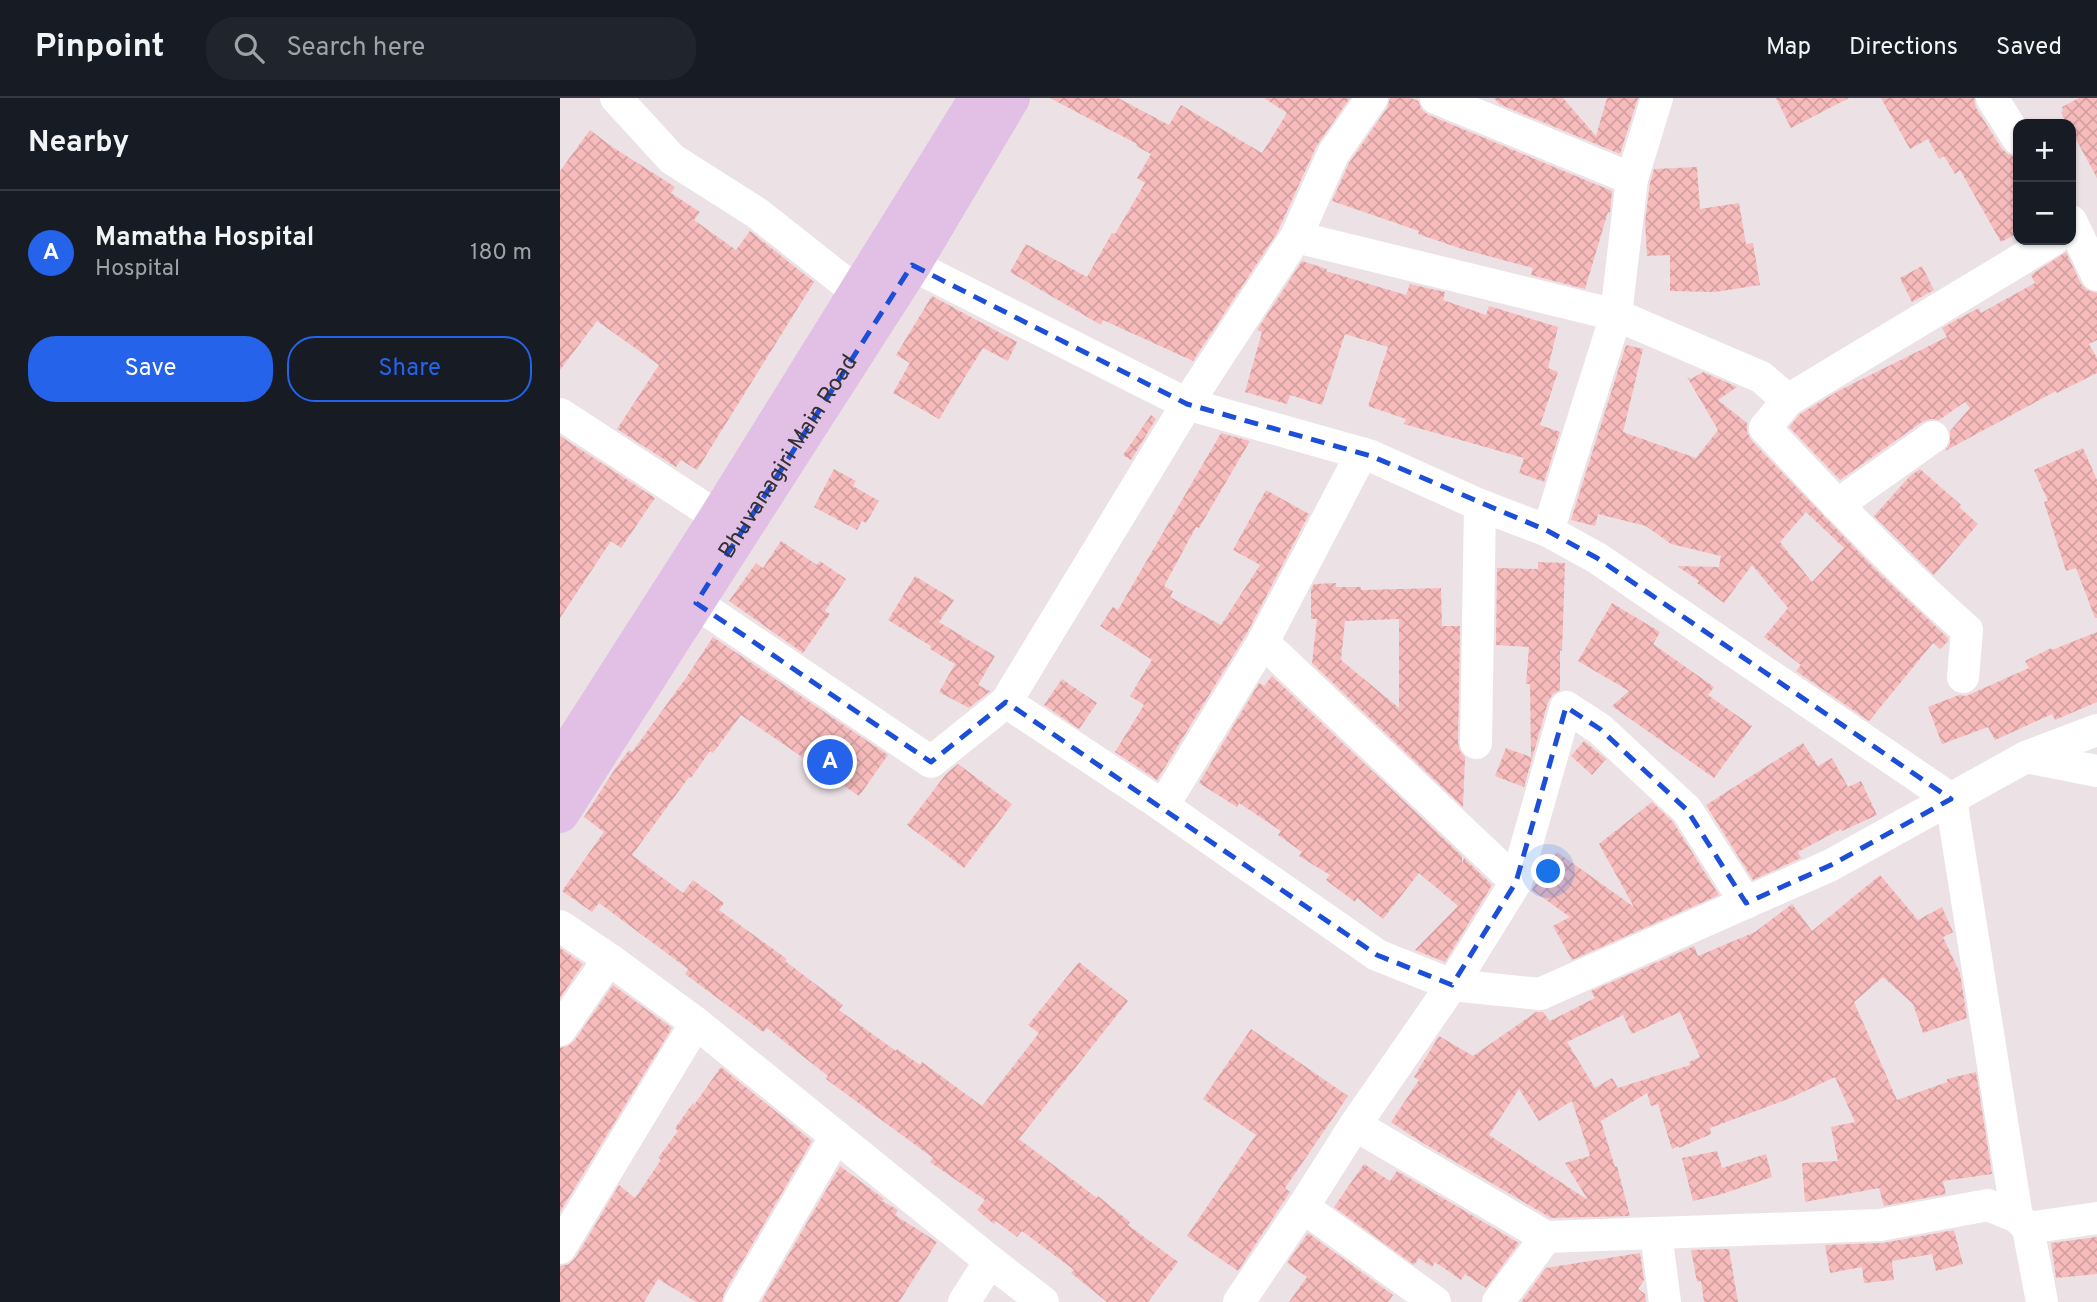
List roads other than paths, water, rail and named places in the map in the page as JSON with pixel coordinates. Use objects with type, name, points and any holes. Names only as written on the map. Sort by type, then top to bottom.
[{"type":"main road","name":"Bhuvanagiri Main Road","points":[[560,764],[718,517],[978,98]]},
{"type":"main road","name":"Bhuvanagiri Main Road","points":[[560,814],[912,265],[1011,98]]},
{"type":"street","points":[[616,98],[672,159],[757,213],[857,292]]},
{"type":"street","points":[[696,603],[932,762],[1006,702],[1187,404],[1296,237],[1333,154],[1372,98]]},
{"type":"street","points":[[1436,98],[1632,179]]},
{"type":"street","points":[[1548,531],[1616,315],[1632,179],[1657,98]]},
{"type":"street","points":[[1992,98],[2013,131]]},
{"type":"street","points":[[2076,232],[2097,275]]},
{"type":"street","points":[[1296,237],[1616,315],[1761,377],[1788,400]]},
{"type":"street","points":[[1963,677],[1967,630],[1837,505],[1765,428],[1788,400],[2042,245]]},
{"type":"street","points":[[912,265],[1187,404],[1362,453],[1480,505],[1548,531],[1597,558],[1951,799],[2023,1222],[2042,1302]]},
{"type":"street","points":[[560,414],[718,517]]},
{"type":"street","points":[[1837,505],[1933,437]]},
{"type":"street","points":[[1163,806],[1263,642],[1362,453]]},
{"type":"street","points":[[1476,743],[1480,505]]},
{"type":"street","points":[[1263,642],[1516,882]]},
{"type":"street","points":[[1006,702],[1163,806],[1377,955],[1452,985],[1540,994],[1831,865],[2026,757],[2097,730]]},
{"type":"street","points":[[1249,1299],[1355,1125],[1452,985],[1516,882],[1566,707],[1600,729],[1687,810],[1746,903]]},
{"type":"street","points":[[2026,757],[2097,771]]},
{"type":"street","points":[[560,926],[696,1023],[1043,1302]]},
{"type":"street","points":[[560,1030],[609,959]]},
{"type":"street","points":[[560,1248],[696,1023]]},
{"type":"street","points":[[1355,1125],[1546,1237],[1880,1225],[1988,1205],[2023,1222],[2097,1218]]},
{"type":"street","points":[[740,1302],[836,1136]]},
{"type":"street","points":[[1303,1207],[1435,1302]]},
{"type":"street","points":[[1657,1233],[1665,1302]]},
{"type":"street","points":[[1498,1302],[1546,1237]]},
{"type":"street","points":[[964,1302],[990,1261]]},
{"type":"place","name":"Mamatha Hospital","points":[[830,762]]}]
